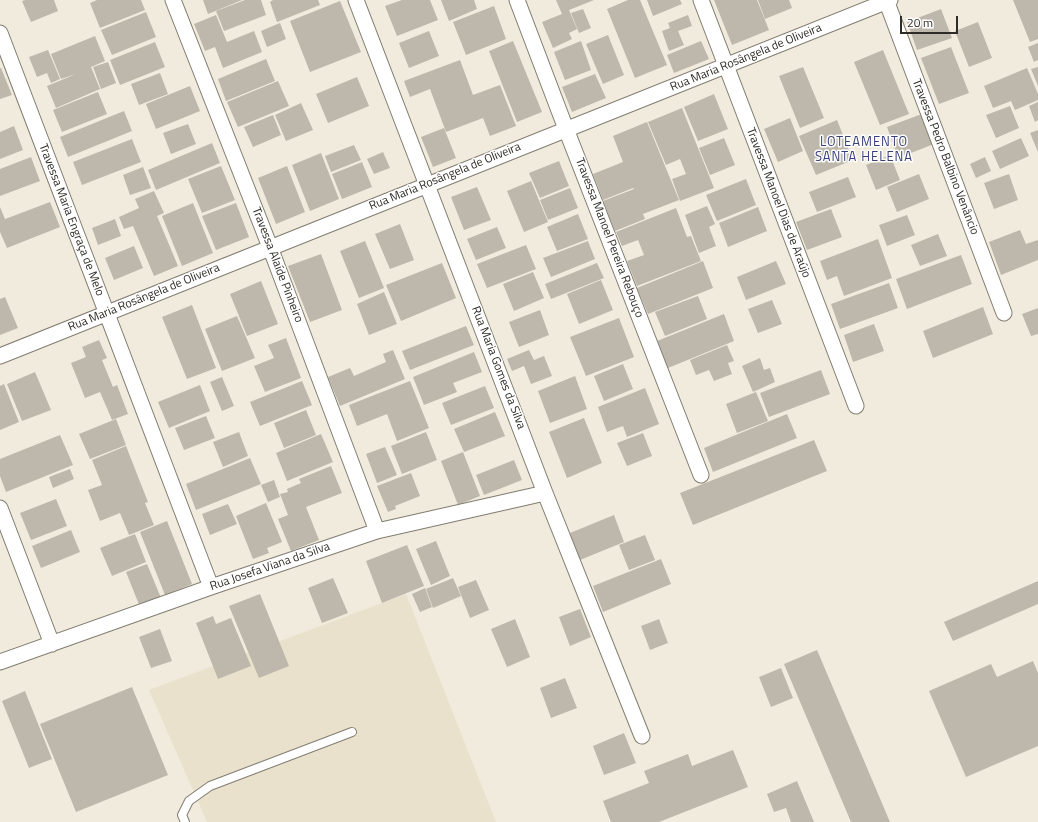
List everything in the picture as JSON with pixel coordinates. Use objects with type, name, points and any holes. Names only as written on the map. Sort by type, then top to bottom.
[{"type":"street","name":"Travessa Alaíde Pinheiro","points":[[173,0],[270,246],[377,531]]},
{"type":"street","name":"Rua Maria Gomes da Silva","points":[[356,0],[545,493],[642,736]]},
{"type":"street","name":"Travessa Manoel Pereira Rebouço","points":[[517,0],[701,476]]},
{"type":"street","name":"Travessa Manoel Dias de Araújo","points":[[701,0],[856,406]]},
{"type":"street","name":"Rua Maria Rosângela de Oliveira","points":[[0,356],[270,246],[888,0]]},
{"type":"street","name":"Travessa Pedro Balbino Venâncio","points":[[888,0],[1004,314]]},
{"type":"street","name":"Travessa Maria Engraça de Melo","points":[[0,33],[211,587]]},
{"type":"street","name":"Rua Josefa Viana da Silva","points":[[0,662],[211,587],[377,531],[545,493]]},
{"type":"street","points":[[0,508],[52,644]]},
{"type":"lane","points":[[185,822],[182,816],[189,801],[210,786],[352,732]]},
{"type":"shaded area","points":[[406,594],[496,822],[207,822],[149,690]]},
{"type":"building","points":[[54,0],[58,11],[31,22],[22,1]]},
{"type":"building","points":[[97,0],[141,0],[145,10],[100,28],[90,3]]},
{"type":"building","points":[[203,0],[242,0],[208,14]]},
{"type":"building","points":[[245,0],[261,0],[266,15],[224,31],[216,11]]},
{"type":"building","points":[[273,0],[318,0],[320,5],[277,22],[270,2]]},
{"type":"building","points":[[402,0],[430,0],[438,20],[397,36],[385,6]]},
{"type":"building","points":[[441,0],[474,0],[477,9],[449,21]]},
{"type":"building","points":[[556,0],[594,0],[569,10],[577,29],[569,33],[572,39],[553,48],[542,22],[562,14]]},
{"type":"building","points":[[628,0],[640,0],[667,65],[635,78],[607,9]]},
{"type":"building","points":[[647,0],[680,0],[682,4],[653,16]]},
{"type":"building","points":[[714,0],[757,0],[769,30],[732,45]]},
{"type":"building","points":[[758,0],[789,0],[792,8],[765,19]]},
{"type":"building","points":[[1013,0],[1038,0],[1038,39],[1030,42]]},
{"type":"building","points":[[340,1],[361,52],[310,72],[290,21]]},
{"type":"building","points":[[494,6],[506,39],[466,55],[453,22]]},
{"type":"building","points":[[583,9],[591,28],[579,33],[571,13]]},
{"type":"building","points":[[941,9],[952,38],[917,50],[907,22]]},
{"type":"building","points":[[146,12],[156,37],[112,55],[101,30]]},
{"type":"building","points":[[216,15],[227,42],[254,31],[262,52],[223,68],[215,47],[205,51],[194,24]]},
{"type":"building","points":[[688,15],[692,26],[678,31],[684,45],[669,51],[662,31],[670,28],[668,23]]},
{"type":"building","points":[[978,22],[992,58],[969,67],[955,31]]},
{"type":"building","points":[[280,23],[286,39],[267,47],[261,31]]},
{"type":"building","points":[[429,31],[439,56],[409,68],[399,43]]},
{"type":"building","points":[[608,35],[624,75],[603,84],[586,44]]},
{"type":"building","points":[[95,36],[105,61],[91,67],[100,89],[56,108],[47,86],[76,74],[61,79],[51,54]]},
{"type":"building","points":[[513,41],[542,112],[517,122],[489,51]]},
{"type":"building","points":[[581,41],[591,70],[565,80],[554,52]]},
{"type":"building","points":[[701,41],[709,59],[674,73],[667,55]]},
{"type":"building","points":[[155,42],[165,67],[120,85],[110,60]]},
{"type":"building","points":[[1038,43],[1038,60],[1034,62],[1028,47]]},
{"type":"building","points":[[951,47],[969,93],[939,104],[921,58]]},
{"type":"building","points":[[48,50],[60,79],[51,83],[47,73],[37,77],[29,57]]},
{"type":"building","points":[[883,50],[909,114],[880,125],[854,62]]},
{"type":"building","points":[[266,59],[275,81],[226,101],[218,79]]},
{"type":"building","points":[[460,60],[473,95],[500,85],[516,126],[490,136],[483,118],[446,132],[430,89],[410,97],[404,81]]},
{"type":"building","points":[[108,62],[116,83],[101,89],[93,67]]},
{"type":"building","points":[[803,67],[824,118],[800,128],[779,76]]},
{"type":"building","points":[[1038,67],[1038,86],[1031,69]]},
{"type":"building","points":[[0,68],[12,95],[0,99]]},
{"type":"building","points":[[1027,68],[1038,94],[1038,100],[1015,110],[1011,101],[993,108],[984,86]]},
{"type":"building","points":[[160,73],[168,94],[139,105],[131,84]]},
{"type":"building","points":[[595,74],[606,98],[572,112],[562,87]]},
{"type":"building","points":[[357,77],[369,106],[328,123],[316,94]]},
{"type":"building","points":[[278,81],[289,106],[238,127],[227,102]]},
{"type":"building","points":[[190,86],[200,111],[156,129],[146,104]]},
{"type":"building","points":[[98,92],[107,114],[62,132],[53,110]]},
{"type":"building","points":[[714,94],[728,129],[698,141],[684,107]]},
{"type":"building","points":[[1038,102],[1038,120],[1035,122],[1029,106]]},
{"type":"building","points":[[301,103],[313,130],[286,141],[275,115]]},
{"type":"building","points":[[1010,106],[1019,128],[996,138],[986,115]]},
{"type":"building","points":[[682,108],[714,188],[680,201],[672,179],[686,174],[680,159],[666,165],[648,122]]},
{"type":"building","points":[[124,111],[132,131],[68,157],[60,137]]},
{"type":"building","points":[[922,114],[934,144],[898,158],[887,127]]},
{"type":"building","points":[[273,115],[281,135],[253,147],[244,127]]},
{"type":"building","points":[[790,118],[803,151],[778,162],[764,129]]},
{"type":"building","points":[[837,120],[853,160],[816,175],[799,136]]},
{"type":"building","points":[[647,122],[679,200],[643,214],[645,219],[615,231],[603,201],[634,189],[633,188],[603,200],[593,174],[623,162],[613,136]]},
{"type":"building","points":[[188,124],[196,144],[171,154],[163,133]]},
{"type":"building","points":[[14,126],[23,150],[0,159],[0,132]]},
{"type":"building","points":[[444,128],[456,158],[433,167],[421,137]]},
{"type":"building","points":[[1038,130],[1038,152],[1030,133]]},
{"type":"building","points":[[724,138],[735,165],[710,175],[699,148]]},
{"type":"building","points":[[1021,138],[1029,156],[1000,169],[992,151]]},
{"type":"building","points":[[132,139],[141,162],[82,185],[73,162]]},
{"type":"building","points":[[212,143],[220,163],[156,190],[148,170]]},
{"type":"building","points":[[354,145],[361,160],[331,172],[325,156]]},
{"type":"building","points":[[383,152],[390,168],[374,174],[367,159]]},
{"type":"building","points":[[321,153],[339,199],[310,211],[292,165]]},
{"type":"building","points":[[890,155],[900,180],[876,190],[866,165]]},
{"type":"building","points":[[31,157],[40,181],[0,196],[0,169]]},
{"type":"building","points":[[985,157],[991,171],[976,178],[970,164]]},
{"type":"building","points":[[559,161],[569,186],[540,198],[529,173]]},
{"type":"building","points":[[362,162],[372,187],[342,199],[332,174]]},
{"type":"building","points":[[221,166],[235,200],[202,213],[188,179]]},
{"type":"building","points":[[287,166],[305,212],[276,224],[258,178]]},
{"type":"building","points":[[143,167],[151,188],[130,195],[123,175]]},
{"type":"building","points":[[919,174],[929,199],[897,212],[887,187]]},
{"type":"building","points":[[1009,174],[1018,200],[994,209],[984,183]]},
{"type":"building","points":[[848,177],[856,197],[817,212],[809,192]]},
{"type":"building","points":[[746,179],[756,205],[717,221],[706,195]]},
{"type":"building","points":[[531,181],[548,222],[524,232],[507,191]]},
{"type":"building","points":[[477,187],[491,220],[464,230],[451,197]]},
{"type":"building","points":[[570,188],[578,208],[548,220],[540,200]]},
{"type":"building","points":[[154,191],[164,213],[157,216],[178,266],[154,276],[133,226],[124,229],[119,217],[139,208],[135,199]]},
{"type":"building","points":[[50,202],[60,227],[7,248],[0,232],[0,221]]},
{"type":"building","points":[[193,203],[213,253],[182,266],[162,216]]},
{"type":"building","points":[[236,203],[249,237],[216,250],[202,216]]},
{"type":"building","points":[[707,206],[715,224],[709,227],[716,246],[699,253],[685,215]]},
{"type":"building","points":[[0,207],[5,219],[0,221]]},
{"type":"building","points":[[758,207],[767,231],[728,247],[719,223]]},
{"type":"building","points":[[676,208],[687,237],[691,236],[701,261],[637,286],[627,261],[644,255],[638,240],[622,246],[616,232]]},
{"type":"building","points":[[831,209],[842,237],[807,250],[796,222]]},
{"type":"building","points":[[578,214],[588,239],[557,251],[547,227]]},
{"type":"building","points":[[907,215],[915,235],[887,246],[879,225]]},
{"type":"building","points":[[115,219],[121,236],[98,245],[92,228]]},
{"type":"building","points":[[400,224],[414,260],[390,269],[375,234]]},
{"type":"building","points":[[497,227],[506,248],[476,260],[467,239]]},
{"type":"building","points":[[1020,230],[1026,244],[1038,240],[1038,260],[1001,275],[989,242]]},
{"type":"building","points":[[938,234],[947,256],[920,266],[911,245]]},
{"type":"building","points":[[878,239],[892,278],[844,296],[837,276],[827,280],[820,261]]},
{"type":"building","points":[[365,241],[384,288],[359,298],[340,251]]},
{"type":"building","points":[[588,241],[595,259],[551,277],[543,258]]},
{"type":"building","points":[[526,245],[536,269],[487,288],[477,264]]},
{"type":"building","points":[[134,246],[143,268],[114,280],[105,258]]},
{"type":"building","points":[[321,254],[342,310],[310,322],[288,266]]},
{"type":"building","points":[[961,255],[972,284],[907,309],[896,279]]},
{"type":"building","points":[[703,261],[713,288],[648,314],[637,288]]},
{"type":"building","points":[[776,261],[786,284],[746,300],[737,277]]},
{"type":"building","points":[[442,263],[456,298],[401,321],[386,285]]},
{"type":"building","points":[[597,263],[604,278],[551,299],[545,284]]},
{"type":"building","points":[[533,272],[544,298],[514,311],[503,284]]},
{"type":"building","points":[[601,280],[613,310],[579,324],[567,294]]},
{"type":"building","points":[[261,281],[278,324],[247,336],[230,294]]},
{"type":"building","points":[[889,283],[898,308],[840,329],[831,304]]},
{"type":"building","points":[[384,292],[397,324],[369,335],[357,304]]},
{"type":"building","points":[[698,296],[707,319],[665,336],[655,312]]},
{"type":"building","points":[[5,297],[18,328],[0,335],[0,299]]},
{"type":"building","points":[[772,300],[782,324],[758,333],[748,309]]},
{"type":"building","points":[[192,305],[216,368],[187,379],[162,317]]},
{"type":"building","points":[[983,307],[993,334],[933,358],[923,331]]},
{"type":"building","points":[[1038,308],[1038,334],[1031,336],[1022,314]]},
{"type":"building","points":[[540,310],[549,335],[519,347],[509,322]]},
{"type":"building","points":[[724,314],[734,341],[668,368],[657,341]]},
{"type":"building","points":[[237,316],[255,358],[222,371],[205,329]]},
{"type":"building","points":[[619,318],[634,357],[586,376],[570,337]]},
{"type":"building","points":[[874,324],[884,351],[853,362],[844,335]]},
{"type":"building","points":[[466,326],[474,345],[410,370],[402,351]]},
{"type":"building","points":[[286,338],[301,378],[265,392],[254,366],[274,358],[268,345]]},
{"type":"building","points":[[99,340],[107,358],[102,360],[113,387],[117,385],[128,414],[112,420],[100,392],[85,398],[71,363],[86,357],[82,347]]},
{"type":"building","points":[[727,345],[734,361],[728,363],[732,374],[714,381],[709,370],[696,375],[690,360]]},
{"type":"building","points":[[393,350],[405,379],[340,406],[328,377],[350,368],[354,376],[386,362],[383,354]]},
{"type":"building","points":[[529,350],[534,360],[544,356],[552,376],[531,384],[524,366],[512,371],[507,359]]},
{"type":"building","points":[[474,352],[482,372],[453,383],[457,392],[424,405],[413,377]]},
{"type":"building","points":[[760,358],[764,370],[770,368],[775,382],[753,392],[742,366]]},
{"type":"building","points":[[623,364],[633,389],[604,401],[594,376]]},
{"type":"building","points":[[821,370],[830,394],[769,417],[760,393]]},
{"type":"building","points":[[35,372],[51,410],[22,421],[7,384]]},
{"type":"building","points":[[575,376],[587,409],[550,423],[538,391]]},
{"type":"building","points":[[222,377],[234,406],[222,411],[210,382]]},
{"type":"building","points":[[302,381],[312,405],[260,426],[250,402]]},
{"type":"building","points":[[410,381],[429,428],[397,441],[387,414],[357,426],[349,405]]},
{"type":"building","points":[[4,384],[19,422],[0,430],[0,386]]},
{"type":"building","points":[[200,385],[210,411],[169,428],[158,402]]},
{"type":"building","points":[[485,386],[494,408],[451,425],[442,403]]},
{"type":"building","points":[[645,388],[659,424],[627,437],[623,426],[607,432],[598,407]]},
{"type":"building","points":[[756,392],[768,421],[737,433],[726,404]]},
{"type":"building","points":[[306,410],[316,435],[284,448],[274,423]]},
{"type":"building","points":[[495,412],[505,436],[464,452],[454,429]]},
{"type":"building","points":[[787,414],[797,438],[713,472],[704,448]]},
{"type":"building","points":[[206,416],[215,438],[184,450],[175,428]]},
{"type":"building","points":[[584,418],[602,463],[567,478],[549,432]]},
{"type":"building","points":[[116,419],[126,445],[90,459],[79,434]]},
{"type":"building","points":[[239,432],[248,456],[223,467],[213,442]]},
{"type":"building","points":[[426,432],[437,460],[402,474],[391,446]]},
{"type":"building","points":[[643,433],[652,456],[627,466],[617,443]]},
{"type":"building","points":[[321,434],[333,462],[287,481],[276,453]]},
{"type":"building","points":[[60,435],[73,465],[6,492],[0,476],[0,459]]},
{"type":"building","points":[[814,440],[827,471],[693,525],[680,493]]},
{"type":"building","points":[[126,446],[148,502],[145,503],[154,525],[129,535],[120,513],[100,521],[88,490],[102,485],[92,460]]},
{"type":"building","points":[[385,447],[397,475],[377,483],[366,454]]},
{"type":"building","points":[[463,452],[480,496],[458,505],[441,461]]},
{"type":"building","points":[[250,458],[261,484],[196,510],[186,484]]},
{"type":"building","points":[[514,460],[522,480],[484,495],[476,475]]},
{"type":"building","points":[[331,466],[342,493],[306,507],[319,540],[291,551],[278,519],[288,515],[280,494],[288,492],[287,489],[301,483],[299,479]]},
{"type":"building","points":[[70,469],[74,479],[53,488],[49,477]]},
{"type":"building","points":[[411,473],[420,496],[395,506],[396,509],[388,512],[377,486]]},
{"type":"building","points":[[274,480],[280,497],[268,502],[261,485]]},
{"type":"building","points":[[56,499],[67,526],[31,540],[20,513]]},
{"type":"building","points":[[266,503],[282,542],[267,548],[269,553],[253,559],[236,516]]},
{"type":"building","points":[[228,504],[237,524],[210,535],[202,514]]},
{"type":"building","points":[[614,515],[624,542],[580,560],[570,533]]},
{"type":"building","points":[[167,521],[192,584],[165,595],[140,532]]},
{"type":"building","points":[[71,530],[80,552],[41,568],[32,546]]},
{"type":"building","points":[[135,534],[146,562],[112,576],[100,548]]},
{"type":"building","points":[[645,535],[655,560],[629,570],[619,545]]},
{"type":"building","points":[[436,541],[450,576],[431,585],[416,549]]},
{"type":"building","points":[[407,545],[424,586],[382,603],[366,561]]},
{"type":"building","points":[[661,559],[671,584],[603,612],[593,586]]},
{"type":"building","points":[[147,564],[161,598],[140,607],[126,572]]},
{"type":"building","points":[[333,578],[348,613],[322,623],[308,588]]},
{"type":"building","points":[[453,578],[461,596],[433,608],[426,589]]},
{"type":"building","points":[[476,580],[489,610],[470,618],[458,587]]},
{"type":"building","points":[[1038,581],[1038,604],[953,641],[944,622]]},
{"type":"building","points":[[425,588],[432,607],[420,612],[412,594]]},
{"type":"building","points":[[260,594],[289,666],[259,678],[229,606]]},
{"type":"building","points":[[580,609],[591,637],[570,646],[559,617]]},
{"type":"building","points":[[213,616],[216,624],[231,618],[251,666],[218,679],[196,623]]},
{"type":"building","points":[[515,619],[530,657],[507,667],[491,629]]},
{"type":"building","points":[[659,619],[668,643],[650,650],[641,626]]},
{"type":"building","points":[[160,629],[172,661],[151,668],[139,637]]},
{"type":"building","points":[[817,650],[890,822],[851,822],[784,664]]},
{"type":"building","points":[[1033,661],[1038,673],[1038,746],[966,777],[929,691],[991,664],[997,677]]},
{"type":"building","points":[[781,668],[793,698],[771,707],[759,677]]},
{"type":"building","points":[[565,678],[577,708],[551,718],[540,688]]},
{"type":"building","points":[[132,687],[168,775],[76,812],[40,724]]},
{"type":"building","points":[[25,691],[52,759],[29,768],[2,701]]},
{"type":"building","points":[[624,733],[636,763],[604,775],[593,746]]},
{"type":"building","points":[[733,750],[748,787],[659,822],[611,822],[603,801],[649,783],[644,771],[688,754],[692,766]]},
{"type":"building","points":[[797,781],[814,822],[791,822],[786,808],[774,812],[767,794]]},
{"type":"district","name":"LOTEAMENTO SANTA HELENA","points":[[864,150]]}]
